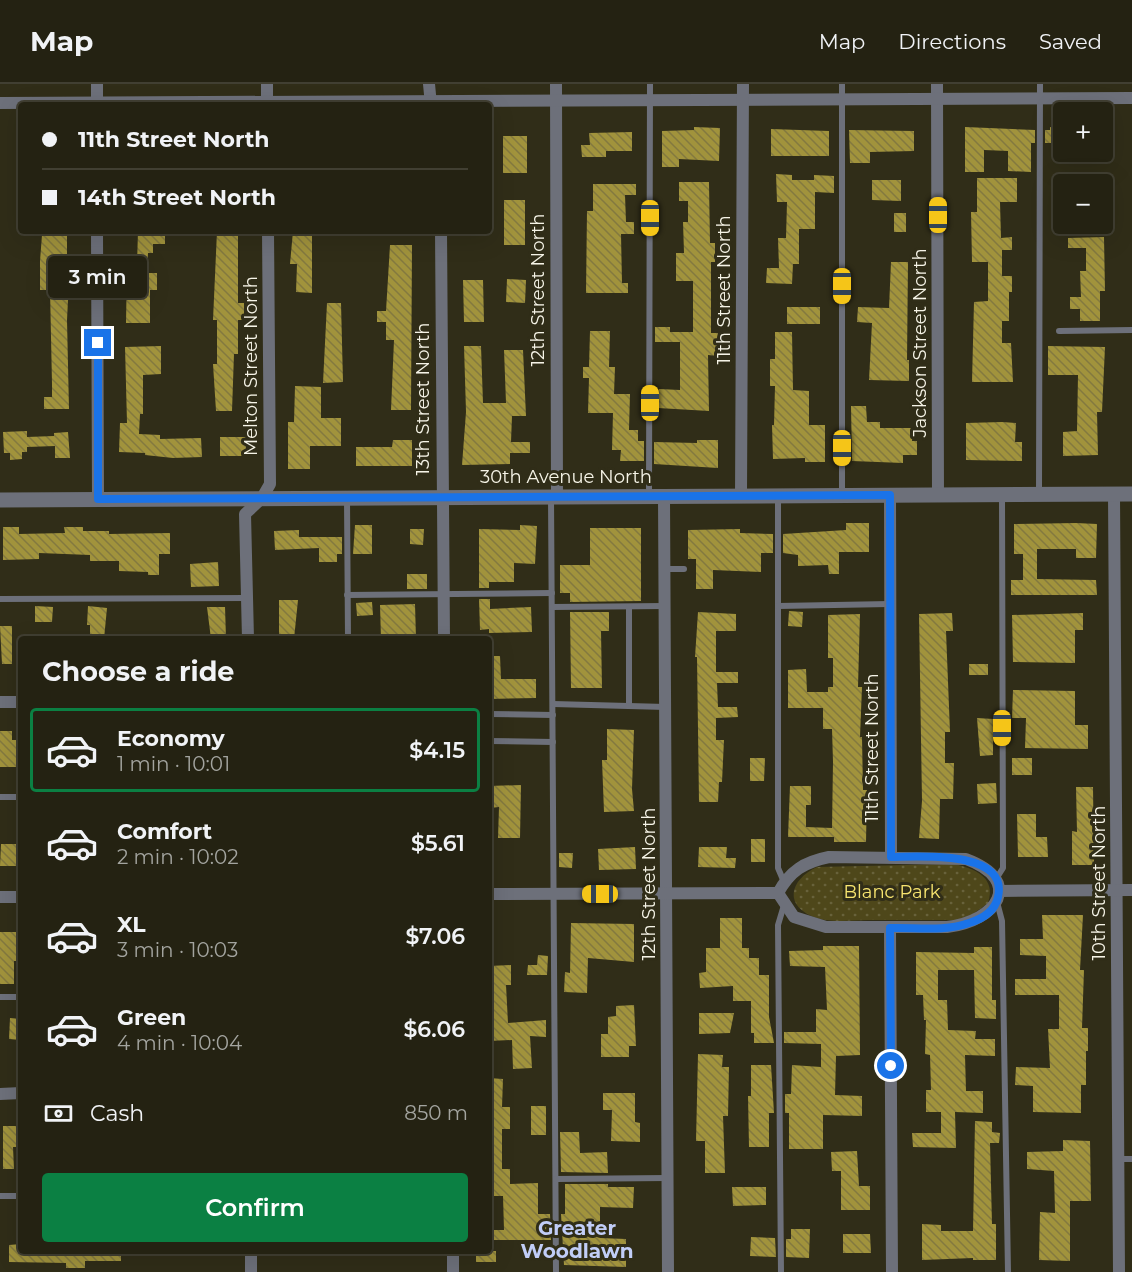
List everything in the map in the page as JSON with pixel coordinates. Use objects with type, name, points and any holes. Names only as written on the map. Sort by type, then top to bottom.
[{"type":"street","points":[[97,84],[97,102]]},
{"type":"street","points":[[267,84],[267,102]]},
{"type":"street","points":[[429,84],[430,102]]},
{"type":"street","name":"12th Street North","points":[[554,496],[556,84]]},
{"type":"street","name":"11th Street North","points":[[741,496],[743,84]]},
{"type":"street","name":"Jackson Street North","points":[[937,84],[938,495]]},
{"type":"street","points":[[492,103],[1132,98]]},
{"type":"street","points":[[0,103],[18,103]]},
{"type":"street","points":[[97,234],[98,499]]},
{"type":"street","name":"Melton Street North","points":[[262,498],[270,484],[268,234]]},
{"type":"street","name":"13th Street North","points":[[441,234],[444,636]]},
{"type":"street","name":"10th Street North","points":[[1114,494],[1119,1272]]},
{"type":"street","name":"30th Avenue North","points":[[0,500],[1132,494]]},
{"type":"street","name":"11th Street North","points":[[890,495],[891,857]]},
{"type":"street","name":"12th Street North","points":[[657,496],[665,569],[668,1272]]},
{"type":"street","points":[[248,636],[245,514],[262,498]]},
{"type":"street","points":[[0,702],[18,702]]},
{"type":"street","points":[[492,894],[668,893],[781,887],[804,863],[815,860],[891,857],[966,860],[980,865],[997,890],[991,912],[966,925],[890,928],[826,927],[794,917],[784,905],[781,887]]},
{"type":"street","points":[[997,890],[1132,890]]},
{"type":"street","points":[[0,897],[18,897]]},
{"type":"street","points":[[890,928],[892,1272]]},
{"type":"street","points":[[0,1094],[18,1093]]},
{"type":"street","points":[[251,1254],[251,1272]]},
{"type":"street","points":[[453,1254],[453,1272]]},
{"type":"lane","points":[[650,84],[657,496]]},
{"type":"lane","points":[[842,84],[842,495]]},
{"type":"lane","points":[[1039,494],[1040,84]]},
{"type":"lane","points":[[1059,331],[1132,330]]},
{"type":"lane","points":[[1002,494],[1003,868],[997,890],[1002,921],[1008,1272]]},
{"type":"lane","points":[[778,495],[778,868],[781,887]]},
{"type":"lane","points":[[554,496],[552,607],[556,1272]]},
{"type":"lane","points":[[347,498],[348,636]]},
{"type":"lane","points":[[665,569],[684,569]]},
{"type":"lane","points":[[347,595],[552,593]]},
{"type":"lane","points":[[0,599],[247,598]]},
{"type":"lane","points":[[778,606],[890,604]]},
{"type":"lane","points":[[552,607],[665,606]]},
{"type":"lane","points":[[629,607],[629,706]]},
{"type":"lane","points":[[553,704],[666,707]]},
{"type":"lane","points":[[492,714],[553,715]]},
{"type":"lane","points":[[492,741],[553,742]]},
{"type":"lane","points":[[0,797],[18,797]]},
{"type":"lane","points":[[781,1272],[778,925],[784,905]]},
{"type":"lane","points":[[0,997],[18,997]]},
{"type":"lane","points":[[1118,1159],[1132,1159]]},
{"type":"lane","points":[[556,1179],[668,1178]]},
{"type":"lane","points":[[0,1196],[18,1196]]},
{"type":"green space","name":"Blanc Park","points":[[953,864],[969,868],[982,876],[987,881],[990,894],[988,903],[970,916],[956,920],[829,920],[806,913],[795,900],[794,893],[800,879],[817,867]]},
{"type":"building","points":[[694,127],[720,128],[719,161],[679,159],[679,167],[662,167],[662,131],[694,130]]},
{"type":"building","points":[[965,127],[1035,130],[1035,143],[1031,143],[1031,172],[1008,171],[1008,151],[984,150],[984,172],[965,172]]},
{"type":"building","points":[[1050,127],[1053,127],[1053,143],[1045,143],[1045,130],[1050,130]]},
{"type":"building","points":[[771,129],[829,131],[829,156],[771,156]]},
{"type":"building","points":[[849,130],[914,131],[914,151],[870,152],[870,163],[850,163]]},
{"type":"building","points":[[632,132],[632,151],[606,151],[606,157],[582,157],[581,145],[590,145],[589,133]]},
{"type":"building","points":[[503,136],[527,136],[527,173],[503,173]]},
{"type":"building","points":[[776,174],[792,175],[792,180],[814,180],[814,175],[834,176],[834,193],[815,192],[815,229],[799,229],[799,264],[793,264],[792,284],[766,283],[767,268],[779,268],[778,238],[786,238],[787,202],[777,202]]},
{"type":"building","points":[[977,178],[1017,178],[1017,202],[1000,202],[1001,238],[1012,237],[1012,250],[1002,250],[1002,276],[1012,276],[1012,292],[1009,292],[1009,321],[1002,321],[1002,343],[1011,343],[1013,382],[972,382],[974,302],[988,301],[988,262],[972,262],[971,212],[977,212]]},
{"type":"building","points":[[872,180],[901,180],[901,201],[872,200]]},
{"type":"building","points":[[679,182],[709,182],[710,243],[715,243],[715,262],[711,262],[711,333],[718,333],[718,356],[708,355],[709,411],[658,408],[659,389],[680,390],[680,342],[655,342],[655,327],[670,327],[670,332],[693,332],[693,281],[676,281],[676,253],[684,253],[683,222],[688,222],[688,201],[679,201]]},
{"type":"building","points":[[593,184],[636,184],[636,195],[625,195],[626,222],[634,222],[634,234],[621,234],[622,283],[628,283],[628,293],[586,293],[587,211],[593,211]]},
{"type":"building","points":[[504,200],[525,200],[525,245],[504,245]]},
{"type":"building","points":[[894,213],[906,213],[906,232],[894,232]]},
{"type":"building","points":[[67,234],[67,261],[70,261],[67,320],[69,409],[44,409],[44,397],[52,397],[50,290],[40,290],[40,261],[42,235]]},
{"type":"building","points":[[138,234],[165,234],[165,244],[153,244],[153,253],[148,253],[147,273],[157,273],[157,290],[150,290],[150,323],[126,323],[127,265],[137,265]]},
{"type":"building","points":[[217,234],[238,234],[238,303],[244,303],[244,320],[238,320],[238,354],[234,354],[232,411],[216,411],[213,364],[217,364],[217,320],[213,320]]},
{"type":"building","points":[[293,234],[312,234],[312,293],[296,292],[297,264],[290,264]]},
{"type":"building","points":[[1104,237],[1105,291],[1100,291],[1100,321],[1080,321],[1080,309],[1070,309],[1070,297],[1081,297],[1080,271],[1086,271],[1086,248],[1068,248],[1068,238]]},
{"type":"building","points":[[390,245],[412,245],[411,410],[391,410],[394,340],[386,340],[386,322],[377,322],[377,311],[386,311]]},
{"type":"building","points":[[891,262],[908,262],[907,360],[909,360],[909,381],[869,380],[872,323],[857,322],[858,307],[889,308]]},
{"type":"building","points":[[507,279],[526,280],[525,303],[506,302]]},
{"type":"building","points":[[463,280],[483,280],[484,322],[464,322]]},
{"type":"building","points":[[327,303],[341,303],[343,382],[323,383]]},
{"type":"building","points":[[787,307],[820,307],[820,324],[787,324]]},
{"type":"building","points":[[590,331],[610,331],[609,367],[615,367],[614,394],[630,394],[629,430],[638,430],[638,441],[644,441],[644,461],[620,461],[621,450],[612,450],[613,413],[588,413],[589,378],[583,378],[583,367],[589,367]]},
{"type":"building","points":[[775,332],[792,332],[793,390],[809,391],[809,425],[825,425],[825,462],[805,462],[805,458],[773,459],[772,425],[774,425],[775,386],[770,386],[770,359],[775,359]]},
{"type":"building","points":[[161,346],[161,374],[143,375],[143,414],[140,414],[139,434],[160,435],[160,439],[201,438],[202,457],[173,458],[145,455],[145,453],[119,452],[120,423],[127,423],[125,347]]},
{"type":"building","points":[[464,346],[481,346],[483,403],[506,403],[504,350],[523,350],[526,416],[512,416],[511,442],[530,442],[530,453],[510,453],[510,464],[462,465],[466,412]]},
{"type":"building","points":[[1048,346],[1105,347],[1102,412],[1097,412],[1098,455],[1063,456],[1063,432],[1077,431],[1078,375],[1048,375]]},
{"type":"building","points":[[295,386],[321,387],[321,418],[341,418],[341,446],[310,446],[310,469],[288,469],[288,422],[294,422]]},
{"type":"building","points":[[851,406],[866,406],[867,422],[880,422],[880,428],[913,428],[912,441],[917,441],[917,455],[903,455],[903,463],[852,461]]},
{"type":"building","points":[[966,423],[1016,423],[1015,442],[1022,442],[1022,461],[966,460]]},
{"type":"building","points":[[27,431],[27,437],[54,436],[54,433],[68,432],[70,458],[55,458],[55,446],[27,447],[27,452],[22,452],[22,459],[10,460],[10,453],[4,453],[3,432]]},
{"type":"building","points":[[220,437],[246,437],[246,456],[220,456]]},
{"type":"building","points":[[393,440],[412,440],[412,466],[356,466],[356,447],[392,447]]},
{"type":"building","points":[[697,440],[718,440],[718,468],[654,464],[654,442],[697,443]]},
{"type":"building","points":[[846,523],[869,523],[869,552],[839,552],[839,574],[829,574],[828,565],[798,566],[798,555],[783,553],[783,534],[846,530]]},
{"type":"building","points":[[1014,524],[1097,524],[1096,558],[1076,558],[1076,549],[1037,549],[1037,579],[1096,580],[1097,595],[1011,595],[1011,580],[1023,580],[1023,554],[1014,554]]},
{"type":"building","points":[[355,525],[372,525],[372,554],[353,554]]},
{"type":"building","points":[[520,525],[537,526],[535,564],[514,563],[514,582],[489,582],[489,588],[479,588],[479,529],[520,530]]},
{"type":"building","points":[[3,527],[19,527],[19,534],[65,533],[64,527],[83,527],[83,531],[109,531],[109,534],[170,533],[170,554],[159,554],[159,575],[148,575],[148,572],[119,571],[119,561],[90,561],[90,555],[39,553],[39,559],[3,560]]},
{"type":"building","points":[[590,528],[641,528],[641,601],[570,602],[570,593],[560,593],[560,565],[590,565]]},
{"type":"building","points":[[410,529],[424,529],[423,545],[410,544]]},
{"type":"building","points":[[740,529],[740,533],[773,534],[773,553],[761,553],[761,572],[713,570],[713,589],[696,589],[696,559],[688,559],[688,530]]},
{"type":"building","points":[[299,530],[299,537],[342,537],[342,554],[337,554],[337,562],[319,562],[319,548],[275,550],[274,531]]},
{"type":"building","points":[[218,562],[219,586],[191,587],[190,564]]},
{"type":"building","points":[[407,574],[427,574],[427,589],[407,589]]},
{"type":"building","points":[[479,599],[490,599],[490,609],[531,607],[532,632],[489,633],[489,629],[480,630]]},
{"type":"building","points":[[279,600],[298,600],[294,636],[279,636]]},
{"type":"building","points":[[372,602],[373,615],[357,616],[356,603]]},
{"type":"building","points":[[415,604],[416,636],[381,636],[380,605]]},
{"type":"building","points":[[35,606],[53,607],[52,622],[35,622]]},
{"type":"building","points":[[88,606],[107,608],[104,636],[90,636],[90,625],[87,625]]},
{"type":"building","points":[[207,607],[225,607],[226,636],[211,636]]},
{"type":"building","points":[[789,611],[803,612],[802,627],[788,626]]},
{"type":"building","points":[[570,612],[609,612],[609,631],[601,631],[602,688],[571,688]]},
{"type":"building","points":[[698,612],[736,614],[736,631],[716,631],[716,672],[738,672],[738,683],[717,683],[718,707],[737,707],[738,717],[716,718],[716,740],[724,740],[722,782],[719,782],[718,802],[699,802],[697,657],[695,657]]},
{"type":"building","points":[[952,613],[953,631],[946,631],[950,732],[945,732],[945,763],[954,763],[953,799],[940,799],[939,839],[919,838],[922,801],[919,614]]},
{"type":"building","points":[[1083,613],[1083,630],[1075,630],[1075,663],[1013,662],[1012,615]]},
{"type":"building","points":[[860,614],[858,687],[862,687],[860,737],[862,737],[863,790],[867,790],[866,842],[834,842],[834,837],[788,837],[790,786],[811,786],[811,805],[806,805],[806,827],[832,828],[833,762],[832,729],[823,729],[823,708],[788,708],[788,670],[806,669],[807,692],[828,692],[828,687],[833,687],[833,658],[828,658],[828,615]]},
{"type":"building","points":[[0,626],[12,626],[12,664],[2,664]]},
{"type":"building","points":[[492,656],[500,656],[501,679],[536,679],[536,698],[492,699]]},
{"type":"building","points":[[969,664],[988,664],[988,675],[969,675]]},
{"type":"building","points":[[1013,690],[1075,691],[1075,725],[1088,725],[1088,749],[1025,748],[1026,718],[1012,718]]},
{"type":"building","points":[[977,718],[993,719],[993,755],[980,756]]},
{"type":"building","points":[[607,729],[634,730],[632,789],[634,811],[604,812],[602,760],[607,760]]},
{"type":"building","points":[[0,731],[12,731],[12,740],[18,740],[18,767],[0,767]]},
{"type":"building","points":[[750,758],[765,758],[764,781],[750,781]]},
{"type":"building","points":[[1012,758],[1032,758],[1032,775],[1012,775]]},
{"type":"building","points":[[996,783],[997,803],[978,804],[977,784]]},
{"type":"building","points":[[521,785],[520,838],[498,838],[499,807],[492,808],[492,786]]},
{"type":"building","points":[[1076,787],[1093,787],[1094,865],[1072,865],[1072,831],[1077,832]]},
{"type":"building","points":[[1017,814],[1036,814],[1036,837],[1047,837],[1048,857],[1018,857]]},
{"type":"building","points":[[751,839],[765,839],[765,862],[751,862]]},
{"type":"building","points":[[1,844],[18,844],[18,866],[0,866]]},
{"type":"building","points":[[635,847],[636,869],[599,870],[598,849]]},
{"type":"building","points":[[699,847],[727,847],[726,858],[736,858],[735,868],[698,867]]},
{"type":"building","points":[[559,853],[573,853],[572,868],[559,867]]},
{"type":"building","points":[[1042,915],[1083,915],[1080,970],[1084,970],[1082,1028],[1088,1028],[1088,1051],[1086,1051],[1086,1085],[1081,1085],[1081,1113],[1033,1112],[1033,1086],[1015,1085],[1016,1067],[1050,1068],[1048,1029],[1059,1029],[1059,995],[1015,995],[1015,979],[1046,979],[1046,956],[1020,955],[1020,939],[1043,939]]},
{"type":"building","points":[[720,918],[742,918],[742,948],[749,948],[749,958],[759,958],[759,975],[769,975],[769,1017],[774,1043],[754,1043],[754,1033],[751,1033],[751,1001],[733,1001],[733,986],[700,988],[699,973],[706,972],[706,948],[720,948]]},
{"type":"building","points":[[571,923],[634,924],[634,962],[588,958],[587,993],[564,992],[565,972],[570,973]]},
{"type":"building","points":[[0,932],[18,932],[18,961],[14,961],[14,984],[0,984]]},
{"type":"building","points":[[823,946],[859,946],[860,1055],[836,1056],[835,1095],[862,1096],[862,1116],[823,1115],[823,1149],[789,1149],[789,1113],[785,1113],[785,1094],[791,1094],[792,1065],[821,1067],[821,1044],[784,1043],[784,1032],[816,1032],[816,1009],[827,1010],[825,967],[790,966],[789,951],[823,950]]},
{"type":"building","points":[[974,947],[992,947],[992,1000],[996,1000],[996,1019],[975,1018],[974,970],[938,970],[938,1000],[947,1000],[948,1030],[976,1031],[975,1039],[995,1039],[995,1056],[965,1055],[966,1091],[983,1091],[983,1113],[955,1112],[956,1148],[913,1147],[912,1133],[941,1133],[941,1112],[926,1112],[926,1090],[931,1090],[930,1055],[925,1054],[926,1020],[924,1020],[923,995],[916,995],[916,952],[974,953]]},
{"type":"building","points":[[538,955],[548,956],[547,975],[527,975],[528,965],[537,965]]},
{"type":"building","points":[[511,965],[511,985],[506,985],[508,1023],[546,1020],[546,1037],[530,1036],[532,1068],[513,1069],[512,1040],[492,1041],[492,966]]},
{"type":"building","points":[[634,1005],[636,1046],[629,1046],[629,1057],[601,1057],[601,1034],[608,1034],[608,1017],[616,1016],[616,1006]]},
{"type":"building","points":[[699,1013],[734,1013],[730,1033],[699,1034]]},
{"type":"building","points":[[10,1018],[18,1019],[18,1040],[9,1039]]},
{"type":"building","points":[[698,1054],[723,1055],[722,1067],[729,1067],[728,1116],[723,1116],[725,1173],[705,1173],[705,1141],[696,1141]]},
{"type":"building","points":[[751,1065],[771,1065],[774,1113],[769,1113],[769,1147],[749,1147],[748,1096],[751,1096]]},
{"type":"building","points":[[492,1078],[503,1079],[502,1107],[510,1107],[510,1129],[502,1129],[502,1169],[510,1169],[510,1184],[538,1183],[538,1214],[550,1214],[551,1240],[492,1240],[492,1230],[504,1230],[503,1196],[492,1196]]},
{"type":"building","points":[[603,1093],[635,1093],[635,1122],[640,1123],[640,1142],[611,1141],[612,1110],[603,1110]]},
{"type":"building","points":[[531,1106],[546,1106],[546,1135],[531,1135]]},
{"type":"building","points":[[975,1121],[992,1122],[992,1132],[1000,1133],[999,1143],[990,1143],[992,1224],[996,1224],[996,1260],[973,1260],[973,1258],[922,1260],[922,1224],[941,1225],[941,1231],[973,1231]]},
{"type":"building","points":[[3,1126],[18,1126],[18,1147],[13,1147],[14,1169],[3,1169]]},
{"type":"building","points":[[560,1132],[579,1132],[580,1153],[607,1152],[608,1173],[561,1172]]},
{"type":"building","points":[[1063,1140],[1090,1141],[1091,1201],[1070,1201],[1070,1261],[1039,1260],[1040,1212],[1055,1213],[1054,1171],[1027,1169],[1027,1152],[1063,1151]]},
{"type":"building","points":[[857,1151],[859,1186],[870,1186],[870,1210],[841,1210],[841,1171],[832,1171],[831,1152]]},
{"type":"building","points":[[565,1184],[608,1184],[608,1187],[634,1187],[633,1208],[600,1207],[600,1238],[626,1239],[626,1267],[564,1265],[561,1214],[565,1214]]},
{"type":"building","points":[[732,1187],[766,1187],[766,1205],[733,1206]]},
{"type":"building","points":[[791,1229],[810,1229],[809,1258],[786,1257],[786,1239],[791,1239]]},
{"type":"building","points":[[843,1234],[870,1234],[871,1253],[843,1253]]},
{"type":"building","points":[[751,1237],[775,1238],[776,1257],[750,1256]]},
{"type":"building","points":[[18,1244],[18,1254],[121,1254],[121,1261],[85,1261],[85,1268],[66,1268],[66,1263],[9,1262],[9,1245]]},
{"type":"building","points":[[492,1251],[496,1251],[496,1262],[476,1262],[476,1254],[492,1254]]},
{"type":"district","name":"Greater Woodlawn","points":[[577,1240]]},
{"type":"route","points":[[98,343],[98,499],[890,495],[891,857],[951,857],[966,860],[988,871],[996,879],[999,891],[997,902],[991,912],[966,925],[890,928],[891,1066]]}]
